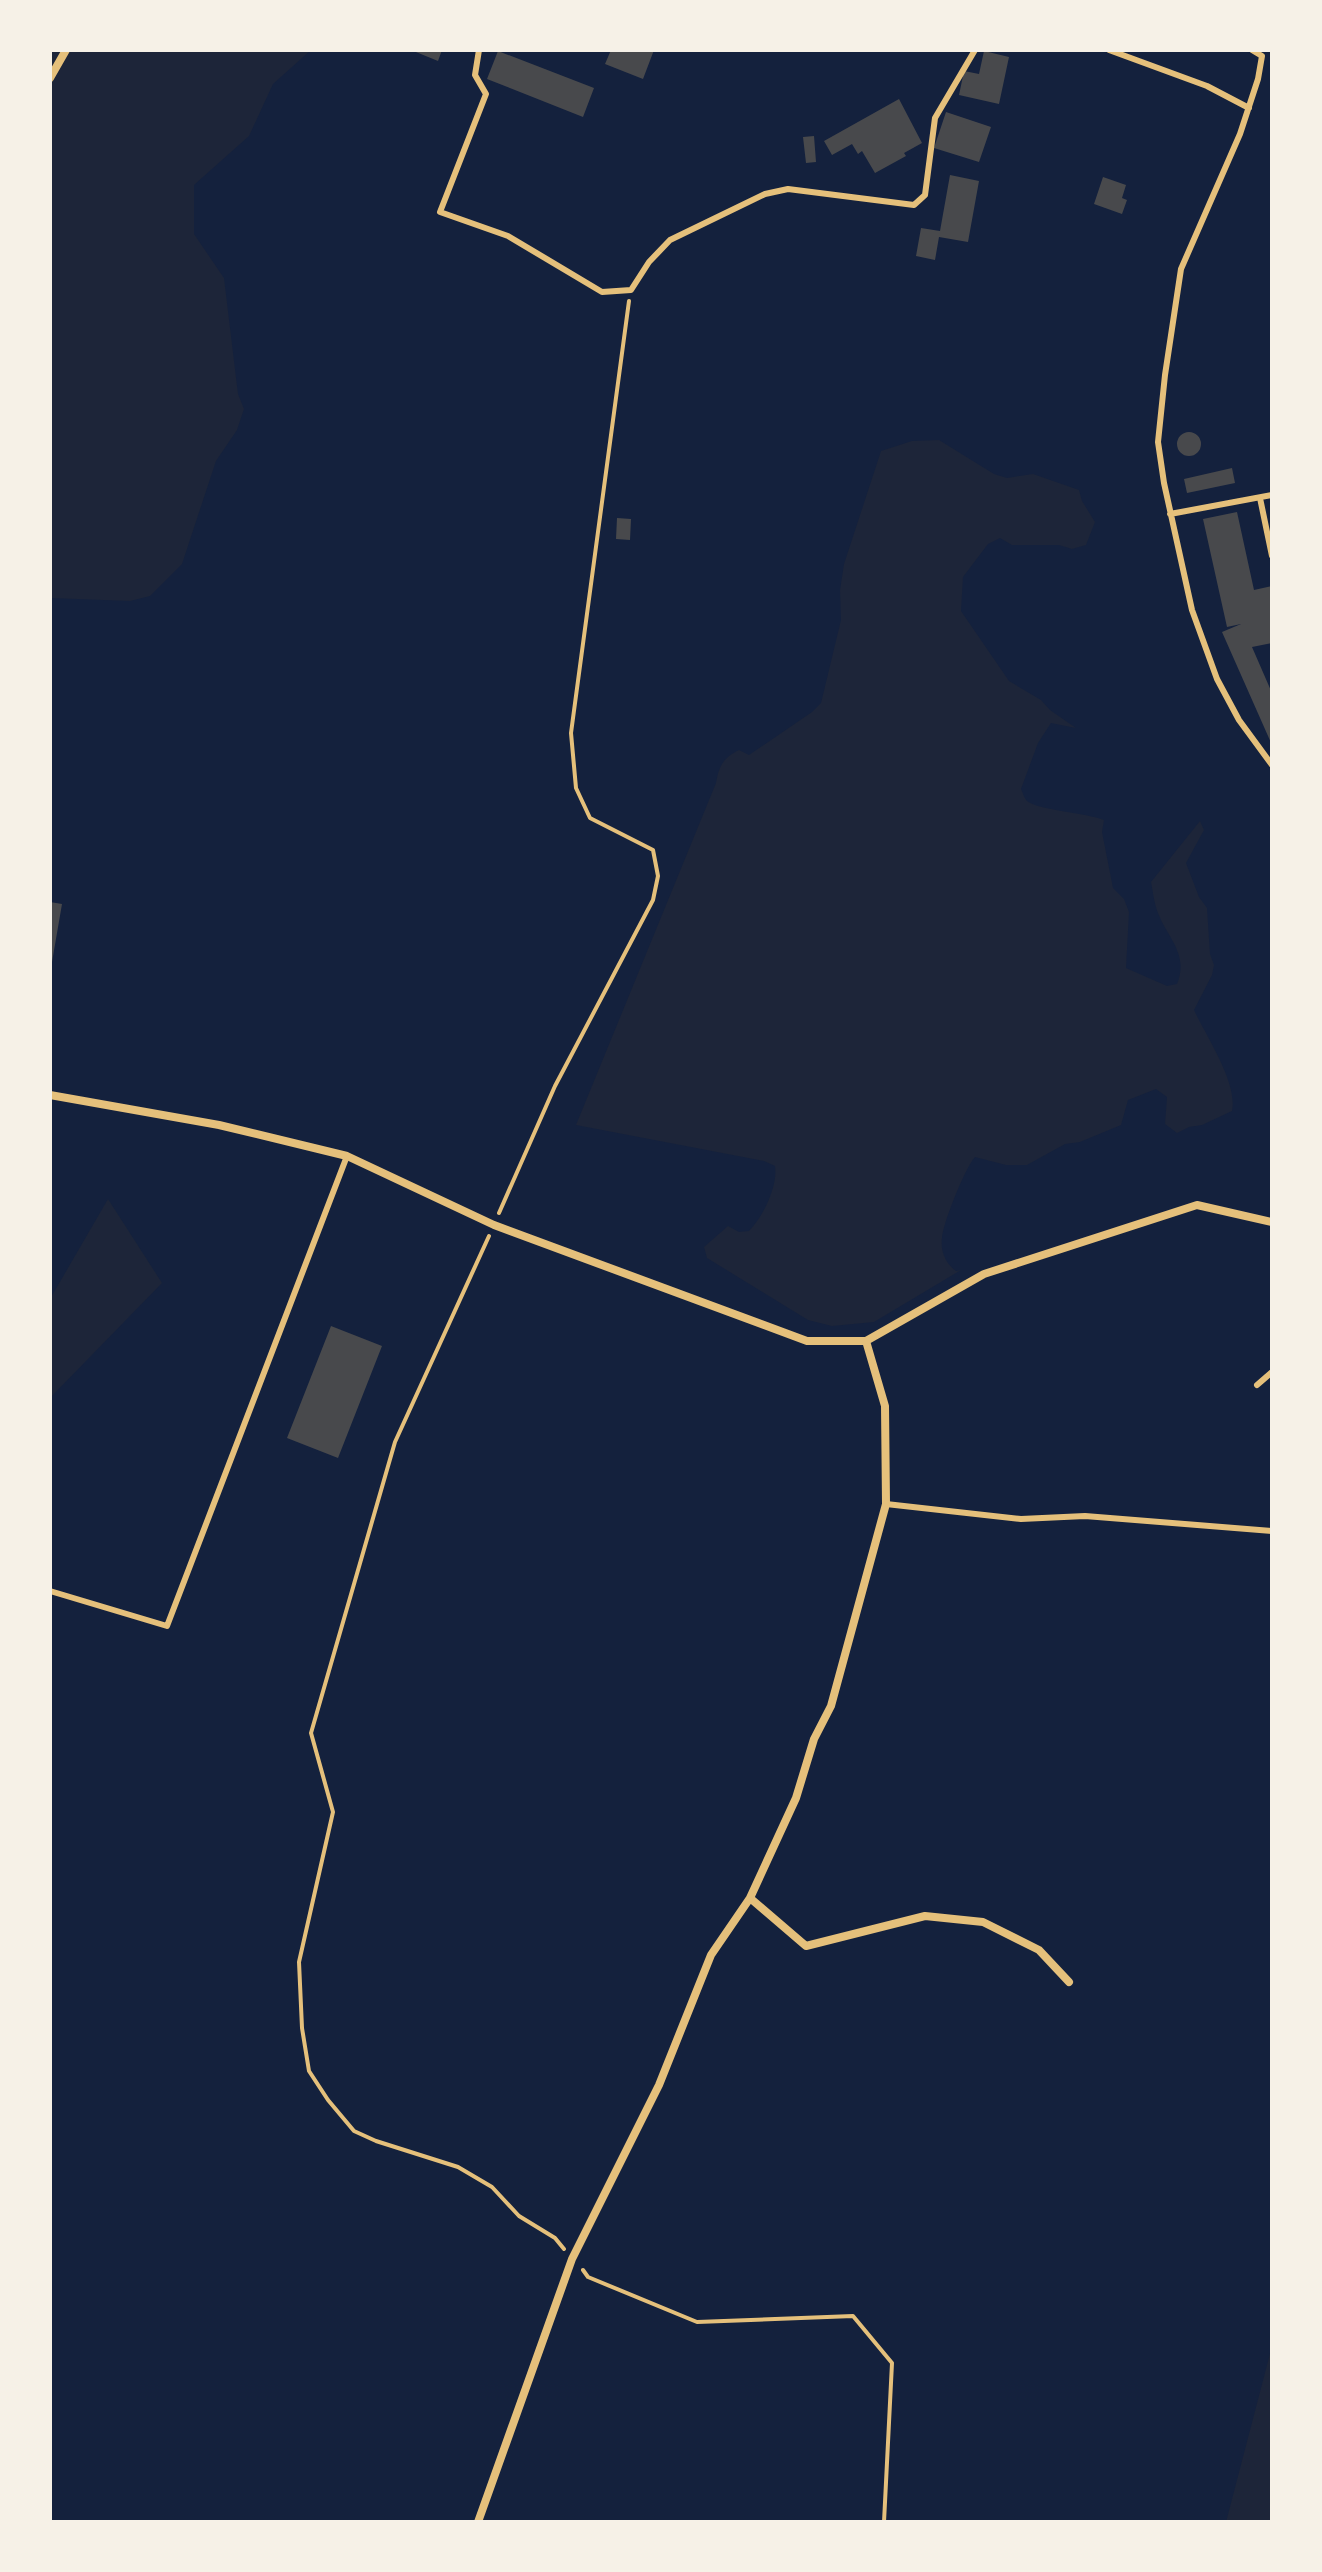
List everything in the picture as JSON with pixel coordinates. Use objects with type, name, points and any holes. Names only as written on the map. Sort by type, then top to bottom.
[{"type":"street","points":[[50,78],[66,50]]},
{"type":"street","points":[[50,1095],[219,1125],[347,1156],[494,1225],[807,1341],[866,1341],[984,1274],[1197,1205],[1272,1222]]},
{"type":"street","points":[[478,2522],[572,2259],[659,2085],[711,1955],[750,1898],[796,1798],[814,1739],[831,1706],[886,1504],[885,1406],[866,1341]]},
{"type":"street","points":[[750,1898],[806,1946],[925,1916],[983,1922],[1039,1950],[1069,1982]]},
{"type":"lane","points":[[479,50],[475,75],[486,94],[440,212],[508,236],[602,292],[631,290],[649,262],[670,240],[765,194],[788,189],[914,205],[925,195],[935,118],[975,50]]},
{"type":"lane","points":[[1109,50],[1207,86],[1249,108]]},
{"type":"lane","points":[[1252,50],[1262,56],[1249,108],[1181,269],[1158,442],[1170,514],[1192,610],[1217,679],[1239,720],[1272,765]]},
{"type":"lane","points":[[1170,514],[1272,495]]},
{"type":"lane","points":[[1260,498],[1272,556]]},
{"type":"lane","points":[[50,1591],[167,1626],[347,1156]]},
{"type":"lane","points":[[1257,1385],[1272,1372]]},
{"type":"lane","points":[[886,1504],[1021,1519],[1085,1516],[1272,1531]]},
{"type":"path","points":[[631,290],[571,733],[576,788],[590,818],[653,850],[658,876],[653,900],[555,1086],[395,1442],[311,1733],[333,1812],[299,1962],[302,2028],[309,2071],[354,2131],[458,2167],[492,2187],[519,2216],[555,2238],[588,2277],[697,2322],[853,2316],[892,2363],[884,2522]]},
{"type":"shaded area","points":[[50,50],[311,50],[273,84],[249,136],[194,185],[194,234],[224,278],[238,394],[244,409],[237,430],[216,461],[182,564],[150,596],[130,601],[50,598]]},
{"type":"shaded area","points":[[939,440],[994,474],[1007,478],[1033,474],[1079,490],[1095,522],[1086,545],[1072,549],[1059,545],[1012,545],[1000,538],[988,544],[963,577],[961,611],[1009,681],[1041,700],[1076,728],[1051,723],[1038,743],[1021,789],[1026,800],[1032,804],[1104,820],[1102,832],[1113,888],[1124,899],[1129,912],[1126,968],[1167,986],[1177,984],[1179,955],[1157,909],[1151,882],[1200,821],[1204,830],[1186,863],[1199,897],[1207,908],[1210,954],[1214,965],[1194,1010],[1226,1074],[1233,1100],[1232,1111],[1177,1133],[1165,1124],[1167,1097],[1156,1089],[1128,1100],[1121,1125],[1080,1142],[1065,1144],[1027,1165],[1006,1165],[975,1157],[955,1196],[942,1238],[947,1261],[956,1271],[961,1270],[874,1322],[832,1326],[808,1320],[707,1258],[704,1247],[728,1226],[739,1232],[749,1231],[754,1225],[772,1192],[775,1166],[764,1161],[576,1125],[723,763],[739,750],[749,755],[821,703],[841,620],[840,590],[844,564],[881,451],[912,441]]},
{"type":"shaded area","points":[[108,1199],[162,1283],[50,1398],[50,1299]]},
{"type":"shaded area","points":[[1272,2346],[1272,2522],[1226,2522]]},
{"type":"building","points":[[411,50],[442,50],[438,61]]},
{"type":"building","points":[[611,50],[654,50],[643,79],[605,64]]},
{"type":"building","points":[[498,51],[594,88],[583,117],[487,79]]},
{"type":"building","points":[[984,51],[1009,57],[999,104],[959,95],[964,71],[979,74]]},
{"type":"building","points":[[899,99],[922,143],[875,173],[862,151],[858,154],[852,144],[832,155],[824,141]]},
{"type":"building","points":[[946,112],[991,127],[979,162],[934,148]]},
{"type":"building","points":[[814,136],[816,162],[806,163],[803,137]]},
{"type":"building","points":[[950,175],[979,181],[968,242],[939,237],[935,260],[916,256],[921,228],[940,231]]},
{"type":"building","points":[[1103,177],[1126,185],[1122,198],[1127,200],[1122,214],[1094,204]]},
{"type":"building","points":[[1189,432],[1198,435],[1201,444],[1198,453],[1189,456],[1180,453],[1177,444],[1180,435]]},
{"type":"building","points":[[1232,468],[1235,483],[1187,493],[1184,479]]},
{"type":"building","points":[[1237,512],[1254,590],[1272,586],[1272,643],[1252,647],[1272,693],[1272,745],[1222,632],[1241,624],[1227,627],[1203,519]]},
{"type":"building","points":[[617,518],[631,519],[630,540],[616,539]]},
{"type":"building","points":[[50,902],[62,904],[52,962],[50,962]]},
{"type":"building","points":[[331,1326],[382,1346],[338,1458],[287,1438]]}]
